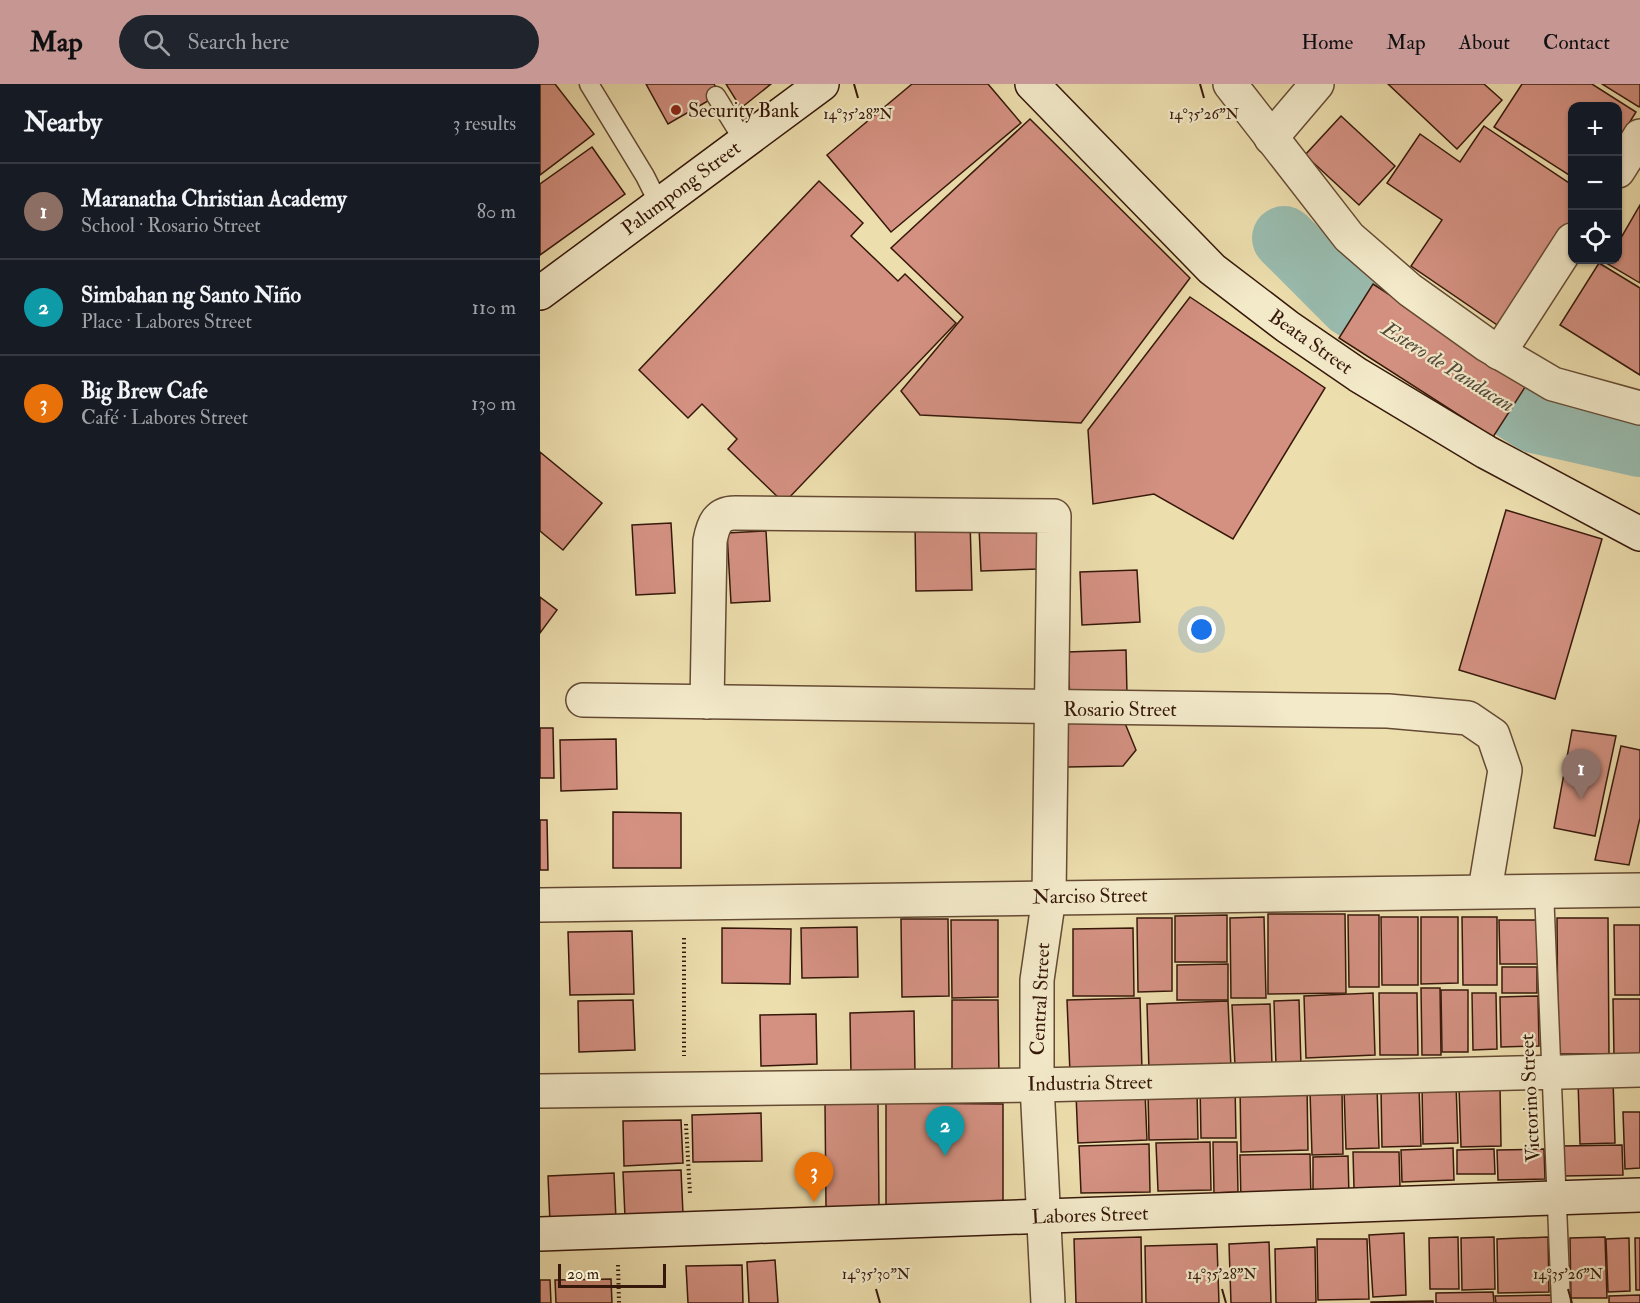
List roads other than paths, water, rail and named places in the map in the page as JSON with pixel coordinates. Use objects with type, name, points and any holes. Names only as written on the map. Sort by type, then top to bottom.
[{"type":"street","name":"Palumpong Street","points":[[540,293],[822,84]]},
{"type":"street","name":"Beata Street","points":[[1032,84],[1212,269],[1287,327],[1358,375],[1486,452],[1640,534]]},
{"type":"street","points":[[1230,84],[1349,237],[1410,290],[1499,353],[1553,384],[1640,408]]},
{"type":"street","points":[[1271,138],[1317,84]]},
{"type":"street","points":[[1622,163],[1640,136]]},
{"type":"street","points":[[1499,353],[1568,246]]},
{"type":"street","name":"Central Street","points":[[707,702],[710,541],[714,524],[722,516],[735,513],[1054,516],[1049,897],[1037,980],[1037,1085],[1048,1303]]},
{"type":"street","name":"Rosario Street","points":[[583,700],[1388,711],[1468,718],[1493,735],[1504,770],[1485,890]]},
{"type":"street","name":"Narciso Street","points":[[540,905],[1485,890],[1640,890]]},
{"type":"street","name":"Industria Street","points":[[540,1091],[1037,1085],[1640,1070]]},
{"type":"street","name":"Labores Street","points":[[540,1234],[1640,1195]]},
{"type":"lane","points":[[589,84],[645,176],[659,204]]},
{"type":"lane","points":[[716,96],[744,141]]},
{"type":"lane","name":"Victorino Street","points":[[1544,890],[1561,1303]]},
{"type":"waterway","name":"Estero de Pandacan","points":[[1284,238],[1351,305],[1534,421],[1640,445]]},
{"type":"place","name":"Security Bank","points":[[676,110]]},
{"type":"place","name":"Maranatha Christian Academy","points":[[1581,799]]},
{"type":"place","name":"Simbahan ng Santo Niño","points":[[945,1156]]},
{"type":"place","name":"Big Brew Cafe","points":[[814,1202]]}]
